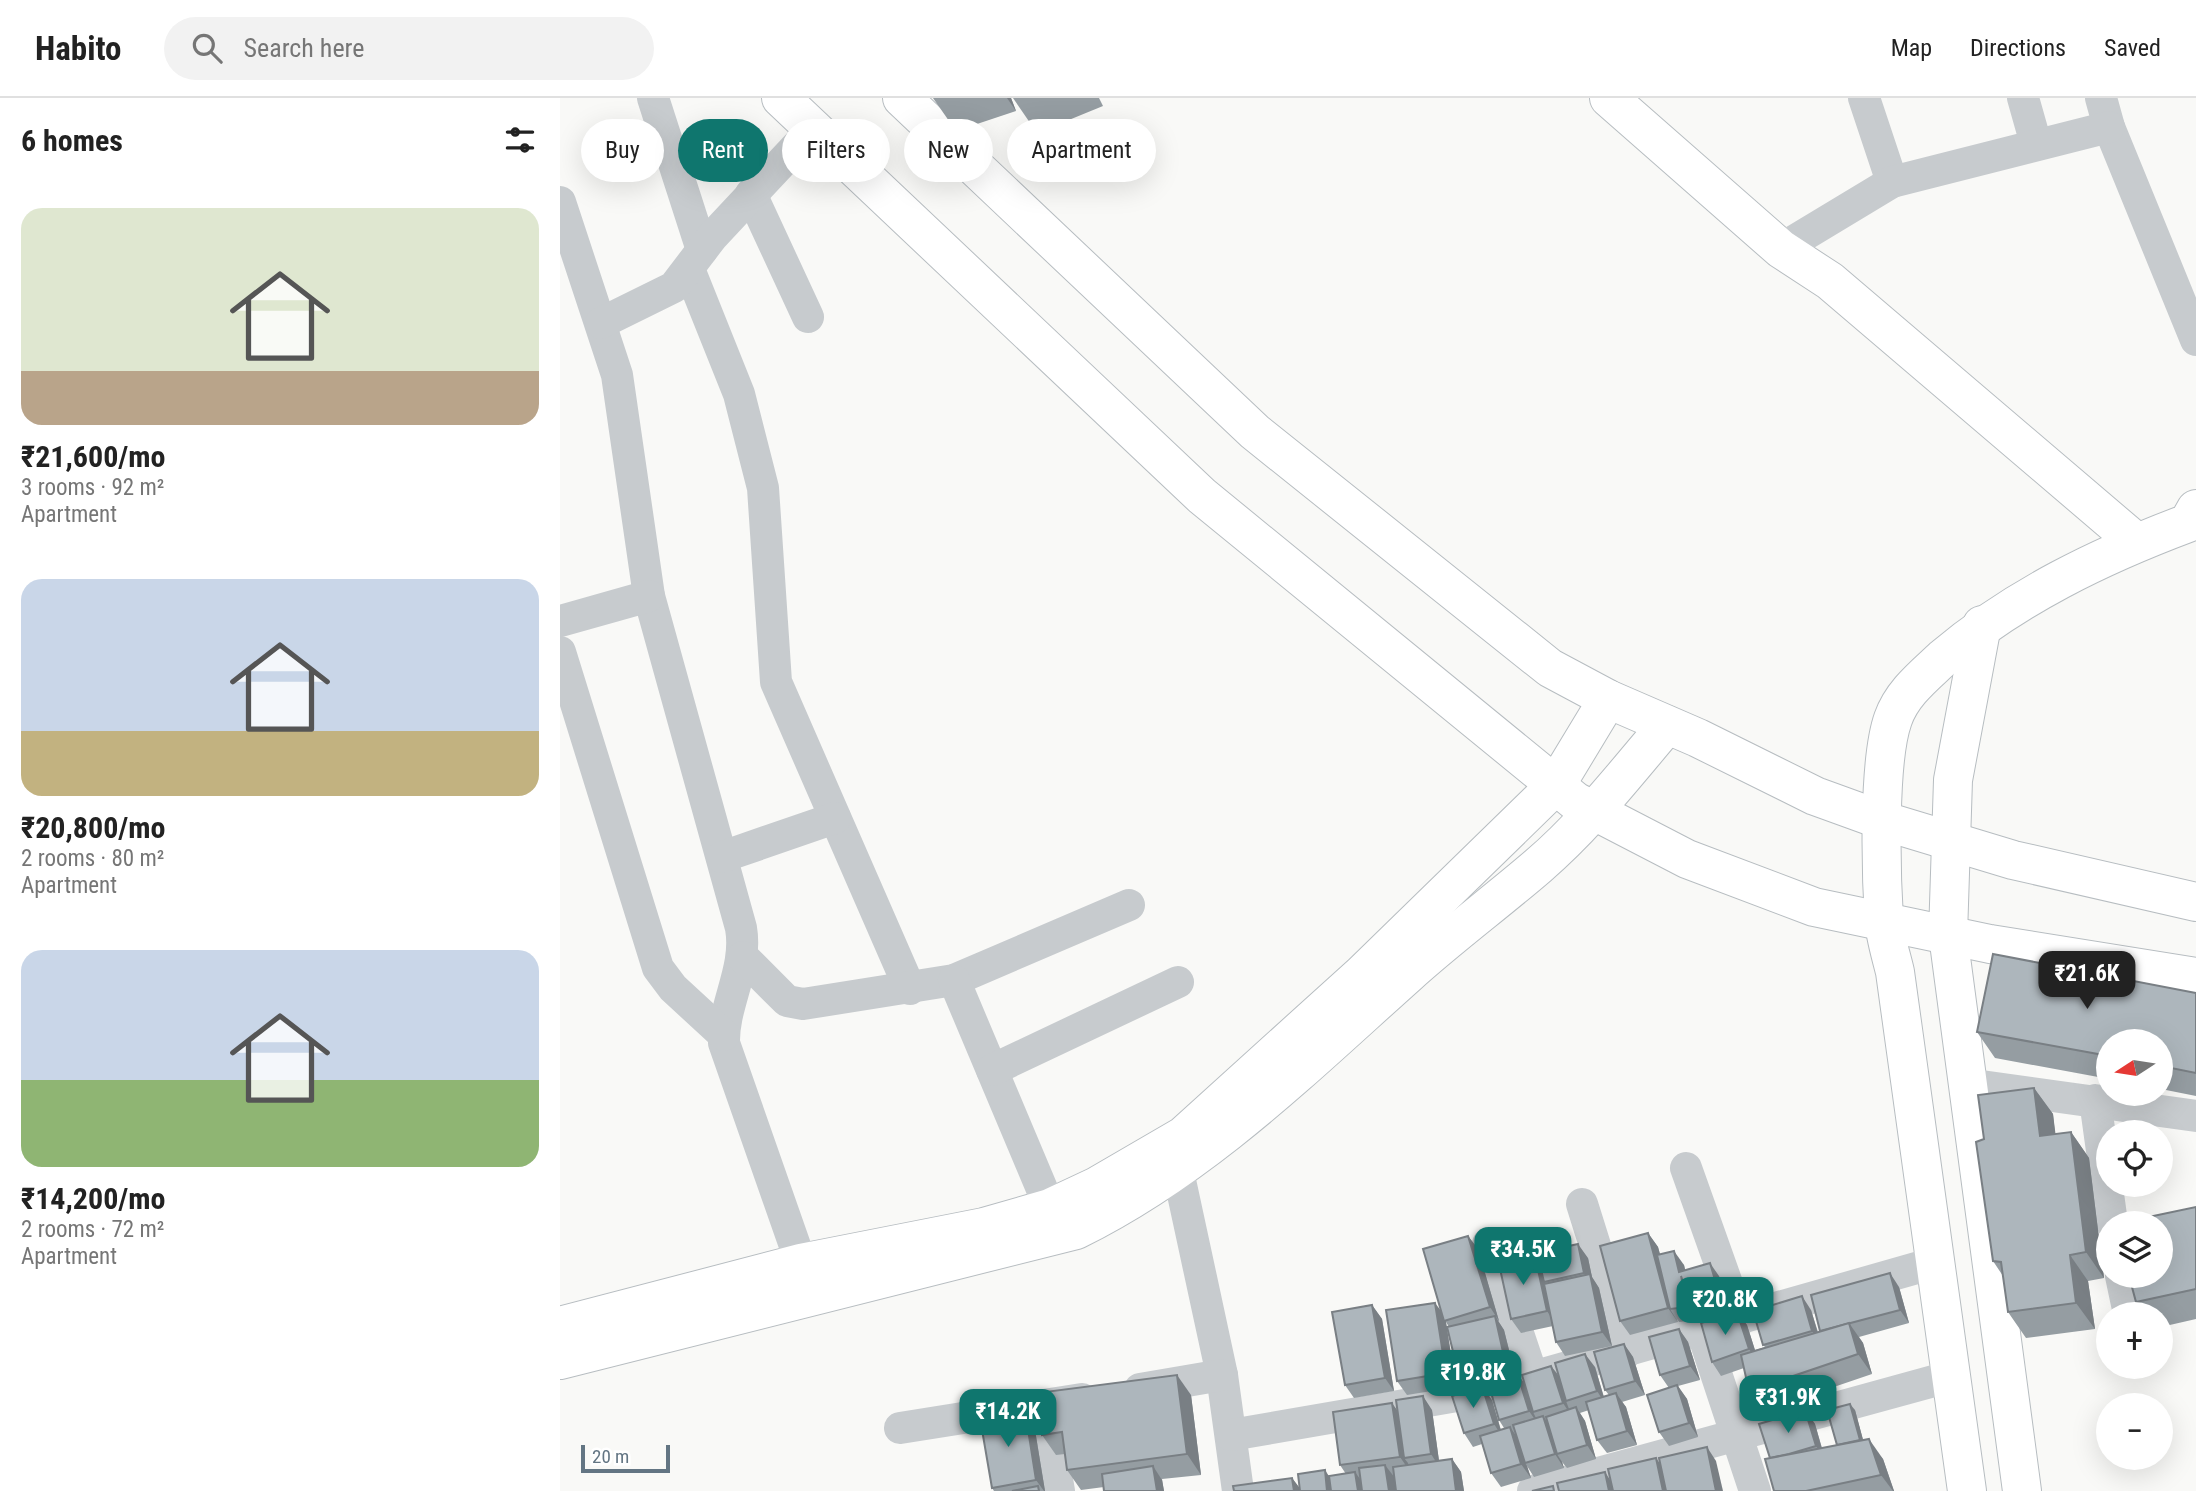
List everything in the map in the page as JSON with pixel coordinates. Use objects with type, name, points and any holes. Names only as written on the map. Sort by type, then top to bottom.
[{"type":"street","points":[[653,98],[696,259],[739,394],[763,488],[776,681],[910,989]]},
{"type":"street","points":[[781,98],[802,119]]},
{"type":"street","points":[[902,98],[1255,432],[1550,668],[1608,699],[1815,796],[1884,821],[1950,843],[2196,902]]},
{"type":"street","points":[[1609,98],[1781,249],[1830,281],[2136,542]]},
{"type":"street","points":[[1864,98],[1892,182]]},
{"type":"street","points":[[2023,98],[2036,144]]},
{"type":"street","points":[[1781,249],[1892,182],[2036,144],[2105,113],[2196,340]]},
{"type":"street","points":[[601,323],[674,286],[751,194],[782,162]]},
{"type":"street","points":[[868,182],[1202,495],[1556,785],[1593,811],[1687,859],[1814,907],[1948,935],[2196,977]]},
{"type":"street","points":[[751,194],[808,317]]},
{"type":"street","points":[[560,202],[617,375],[649,596],[741,928],[743,957],[724,1035]]},
{"type":"street","points":[[1967,1491],[1895,972],[1884,922],[1886,750],[1893,717],[1913,685],[1982,625],[2023,599],[2136,542],[2188,523],[2196,509]]},
{"type":"street","points":[[560,621],[649,596]]},
{"type":"street","points":[[1982,625],[1953,780],[1948,935],[2022,1491]]},
{"type":"street","points":[[560,652],[658,968],[673,988],[724,1035],[801,1264]]},
{"type":"street","points":[[560,1326],[801,1264],[984,1227],[1050,1208],[1097,1186],[1183,1136],[1362,974],[1556,785],[1608,699]]},
{"type":"street","points":[[560,1360],[1076,1230],[1178,1171],[1251,1115],[1442,943],[1539,865],[1593,811],[1667,725]]},
{"type":"street","points":[[722,858],[835,818]]},
{"type":"street","points":[[743,957],[787,1001],[795,1004],[910,989],[954,979],[1129,905]]},
{"type":"street","points":[[954,979],[1050,1208]]},
{"type":"street","points":[[992,1070],[1178,982]]},
{"type":"street","points":[[1967,1084],[2196,1116]]},
{"type":"street","points":[[2095,1100],[2110,1211]]},
{"type":"street","points":[[1686,1168],[1740,1320]]},
{"type":"street","points":[[1178,1171],[1222,1375],[1238,1491]]},
{"type":"street","points":[[1582,1204],[1628,1351]]},
{"type":"street","points":[[1488,1244],[1533,1378]]},
{"type":"street","points":[[1231,1435],[1451,1398],[1533,1378],[1934,1263]]},
{"type":"street","points":[[1702,1331],[1755,1491]]},
{"type":"street","points":[[900,1428],[1222,1375]]},
{"type":"street","points":[[1533,1491],[1952,1376]]},
{"type":"street","points":[[1045,1406],[1059,1491]]},
{"type":"building","points":[[1993,954],[2196,993],[2196,1073],[2174,1069],[2174,1029],[2096,1029],[2096,1054],[1977,1032]]},
{"type":"building","points":[[2034,1088],[2040,1136],[2071,1132],[2086,1252],[2070,1255],[2076,1303],[2008,1312],[2001,1262],[1993,1261],[1976,1142],[1984,1139],[1978,1095]]},
{"type":"building","points":[[2196,1207],[2196,1289],[2136,1302],[2132,1288],[2173,1288],[2173,1212]]},
{"type":"building","points":[[1648,1233],[1668,1308],[1620,1321],[1600,1246]]},
{"type":"building","points":[[1468,1236],[1490,1307],[1444,1321],[1423,1249]]},
{"type":"building","points":[[1578,1244],[1584,1273],[1544,1282],[1537,1253]]},
{"type":"building","points":[[1674,1251],[1679,1272],[1710,1263],[1721,1300],[1692,1309],[1681,1276],[1688,1307],[1670,1309],[1657,1255]]},
{"type":"building","points":[[1535,1256],[1547,1311],[1511,1319],[1499,1264]]},
{"type":"building","points":[[1890,1273],[1900,1310],[1820,1331],[1811,1295]]},
{"type":"building","points":[[1590,1274],[1602,1332],[1556,1342],[1544,1284]]},
{"type":"building","points":[[1802,1296],[1812,1331],[1763,1345],[1753,1311]]},
{"type":"building","points":[[1435,1303],[1446,1373],[1397,1381],[1386,1310]]},
{"type":"building","points":[[1372,1305],[1385,1378],[1345,1385],[1332,1312]]},
{"type":"building","points":[[1737,1312],[1749,1349],[1712,1362],[1701,1323]]},
{"type":"building","points":[[1495,1316],[1505,1361],[1458,1372],[1447,1327]]},
{"type":"building","points":[[1849,1323],[1858,1354],[1749,1391],[1741,1355]]},
{"type":"building","points":[[1679,1329],[1690,1366],[1660,1375],[1649,1337]]},
{"type":"building","points":[[1624,1344],[1635,1381],[1605,1390],[1594,1352]]},
{"type":"building","points":[[1585,1354],[1597,1391],[1566,1401],[1555,1363]]},
{"type":"building","points":[[1551,1366],[1563,1403],[1533,1412],[1522,1375]]},
{"type":"building","points":[[1517,1373],[1529,1411],[1499,1420],[1488,1382]]},
{"type":"building","points":[[1177,1375],[1187,1454],[1067,1470],[1062,1432],[1042,1435],[1037,1393]]},
{"type":"building","points":[[1677,1385],[1689,1423],[1659,1432],[1647,1395]]},
{"type":"building","points":[[1482,1386],[1494,1424],[1464,1433],[1452,1396]]},
{"type":"building","points":[[1616,1393],[1627,1431],[1597,1440],[1586,1402]]},
{"type":"building","points":[[1423,1396],[1431,1454],[1404,1458],[1396,1400]]},
{"type":"building","points":[[1392,1403],[1400,1457],[1340,1465],[1333,1412]]},
{"type":"building","points":[[1850,1404],[1860,1440],[1837,1445],[1827,1410]]},
{"type":"building","points":[[1576,1407],[1587,1445],[1557,1454],[1546,1417]]},
{"type":"building","points":[[1025,1410],[1036,1480],[992,1488],[980,1418]]},
{"type":"building","points":[[1805,1410],[1816,1446],[1770,1458],[1759,1424]]},
{"type":"building","points":[[1543,1416],[1555,1454],[1525,1463],[1513,1425]]},
{"type":"building","points":[[1510,1427],[1521,1464],[1491,1473],[1480,1436]]},
{"type":"building","points":[[1869,1439],[1881,1475],[1806,1491],[1774,1491],[1765,1459]]},
{"type":"building","points":[[1707,1447],[1716,1491],[1666,1491],[1659,1458]]},
{"type":"building","points":[[1656,1458],[1663,1491],[1613,1491],[1608,1469]]},
{"type":"building","points":[[1452,1459],[1456,1491],[1396,1491],[1393,1467]]},
{"type":"building","points":[[1385,1465],[1389,1491],[1362,1491],[1359,1468]]},
{"type":"building","points":[[1153,1466],[1157,1491],[1104,1491],[1102,1474]]},
{"type":"building","points":[[1325,1470],[1327,1491],[1300,1491],[1298,1474]]},
{"type":"building","points":[[1355,1472],[1358,1491],[1331,1491],[1329,1476]]},
{"type":"building","points":[[1605,1472],[1609,1491],[1559,1491],[1557,1483]]},
{"type":"building","points":[[1292,1478],[1294,1491],[1234,1491],[1233,1486]]},
{"type":"building","points":[[1038,1486],[1039,1491],[1012,1491]]},
{"type":"building","points":[[1553,1486],[1554,1491],[1532,1491]]}]
